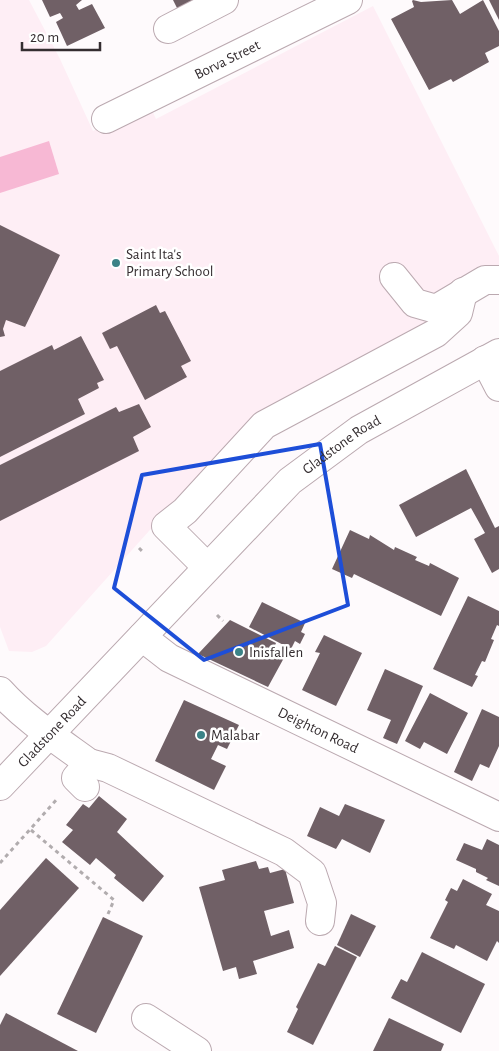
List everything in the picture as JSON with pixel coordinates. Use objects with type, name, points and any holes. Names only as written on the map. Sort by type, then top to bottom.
[{"type":"main road","points":[[168,29],[224,0]]},
{"type":"main road","name":"Borva Street","points":[[106,119],[348,0]]},
{"type":"main road","points":[[394,277],[415,303],[436,309],[485,280],[499,280]]},
{"type":"main road","points":[[207,567],[166,526],[185,511],[264,424],[436,334],[458,313],[463,292]]},
{"type":"main road","points":[[492,357],[499,388]]},
{"type":"main road","name":"Gladstone Road","points":[[0,786],[290,480],[340,442],[492,357]]},
{"type":"main road","name":"Deighton Road","points":[[142,637],[169,658],[499,817]]},
{"type":"main road","points":[[0,691],[9,702],[50,734],[87,775],[108,768],[284,852],[312,872],[322,903],[320,921]]},
{"type":"main road","points":[[146,1018],[197,1051]]},
{"type":"path","points":[[139,548],[144,553]]},
{"type":"path","points":[[217,616],[223,621]]},
{"type":"path","points":[[0,863],[39,820]]},
{"type":"path","points":[[31,830],[114,900],[108,914]]},
{"type":"highlighted area","points":[[320,444],[348,605],[204,660],[114,588],[142,475]]},
{"type":"shaded area","points":[[0,0],[29,0],[60,59],[93,131],[149,104],[156,119],[373,6],[499,256],[499,279],[301,395],[166,512],[46,646],[32,652],[9,651],[0,627]]},
{"type":"shaded area","points":[[49,141],[59,174],[0,193],[0,157]]},
{"type":"building","points":[[42,0],[82,0],[76,5],[79,10],[92,4],[105,28],[67,46],[56,22],[63,18],[60,13],[50,17]]},
{"type":"building","points":[[173,0],[201,0],[179,12]]},
{"type":"building","points":[[413,0],[421,2],[452,0],[460,14],[483,0],[499,31],[499,46],[485,53],[489,62],[453,82],[451,79],[429,90],[391,19],[414,7]]},
{"type":"building","points":[[489,0],[499,0],[499,20]]},
{"type":"building","points":[[0,225],[60,255],[25,327],[6,320],[3,329],[5,336],[0,337]]},
{"type":"building","points":[[156,305],[160,313],[165,311],[191,361],[181,366],[187,377],[145,400],[117,346],[110,349],[102,333]]},
{"type":"building","points":[[81,336],[104,380],[97,383],[99,388],[78,399],[85,414],[0,457],[0,371],[52,345],[54,350]]},
{"type":"building","points":[[139,404],[151,427],[133,437],[139,451],[0,521],[0,465],[116,407],[119,412]]},
{"type":"building","points":[[466,469],[495,528],[499,526],[499,569],[492,573],[474,539],[485,533],[471,508],[416,537],[399,505]]},
{"type":"building","points":[[350,530],[369,539],[370,535],[394,550],[395,547],[417,557],[415,560],[429,566],[430,563],[459,578],[441,616],[354,574],[352,578],[332,569]]},
{"type":"building","points":[[468,596],[499,611],[499,626],[497,625],[491,639],[494,640],[485,662],[482,661],[475,675],[478,676],[472,687],[433,669]]},
{"type":"building","points":[[262,602],[305,623],[301,632],[305,634],[300,644],[295,641],[291,649],[249,627]]},
{"type":"building","name":"Inisfallen","points":[[230,620],[276,643],[273,650],[285,656],[268,687],[198,654]]},
{"type":"building","points":[[324,635],[362,653],[336,706],[302,690],[320,653],[315,652]]},
{"type":"building","points":[[385,669],[423,686],[397,744],[383,738],[391,720],[367,710]]},
{"type":"building","points":[[430,693],[468,713],[447,754],[424,742],[420,749],[405,741]]},
{"type":"building","name":"Malabar","points":[[184,700],[239,725],[227,749],[218,745],[211,759],[226,766],[214,790],[155,761]]},
{"type":"building","points":[[482,709],[499,717],[499,746],[489,768],[480,764],[472,781],[454,772]]},
{"type":"building","points":[[99,796],[127,819],[117,832],[164,876],[143,902],[114,878],[116,875],[96,858],[90,865],[62,842],[73,830],[66,825],[83,804],[89,808]]},
{"type":"building","points":[[345,804],[385,820],[370,853],[342,839],[336,849],[307,836],[320,807],[339,816]]},
{"type":"building","points":[[487,839],[499,845],[499,886],[486,880],[488,878],[476,872],[476,869],[456,860],[464,843],[482,850]]},
{"type":"building","points":[[46,858],[79,888],[0,976],[0,910]]},
{"type":"building","points":[[256,861],[259,869],[268,867],[270,873],[285,869],[294,903],[264,911],[271,936],[289,930],[294,948],[253,961],[257,974],[239,979],[236,967],[223,971],[199,887],[225,880],[222,870]]},
{"type":"building","points":[[463,879],[492,894],[486,905],[499,911],[499,943],[497,941],[487,961],[456,945],[454,949],[430,938],[448,902],[445,900],[451,888],[457,891]]},
{"type":"building","points":[[351,914],[376,926],[360,957],[337,945]]},
{"type":"building","points":[[103,917],[143,936],[96,1033],[57,1014]]},
{"type":"building","points":[[335,946],[357,957],[313,1045],[287,1032],[298,1009],[296,1007],[318,963],[325,966]]},
{"type":"building","points":[[422,952],[485,984],[461,1033],[391,998],[401,979],[407,982]]},
{"type":"building","points":[[6,1013],[78,1051],[0,1051],[0,1025]]},
{"type":"building","points":[[389,1018],[444,1044],[441,1051],[373,1051]]},
{"type":"place","name":"Saint Ita's Primary School","points":[[116,263]]},
{"type":"place","name":"Inisfallen","points":[[239,652]]},
{"type":"place","name":"Malabar","points":[[201,735]]}]
